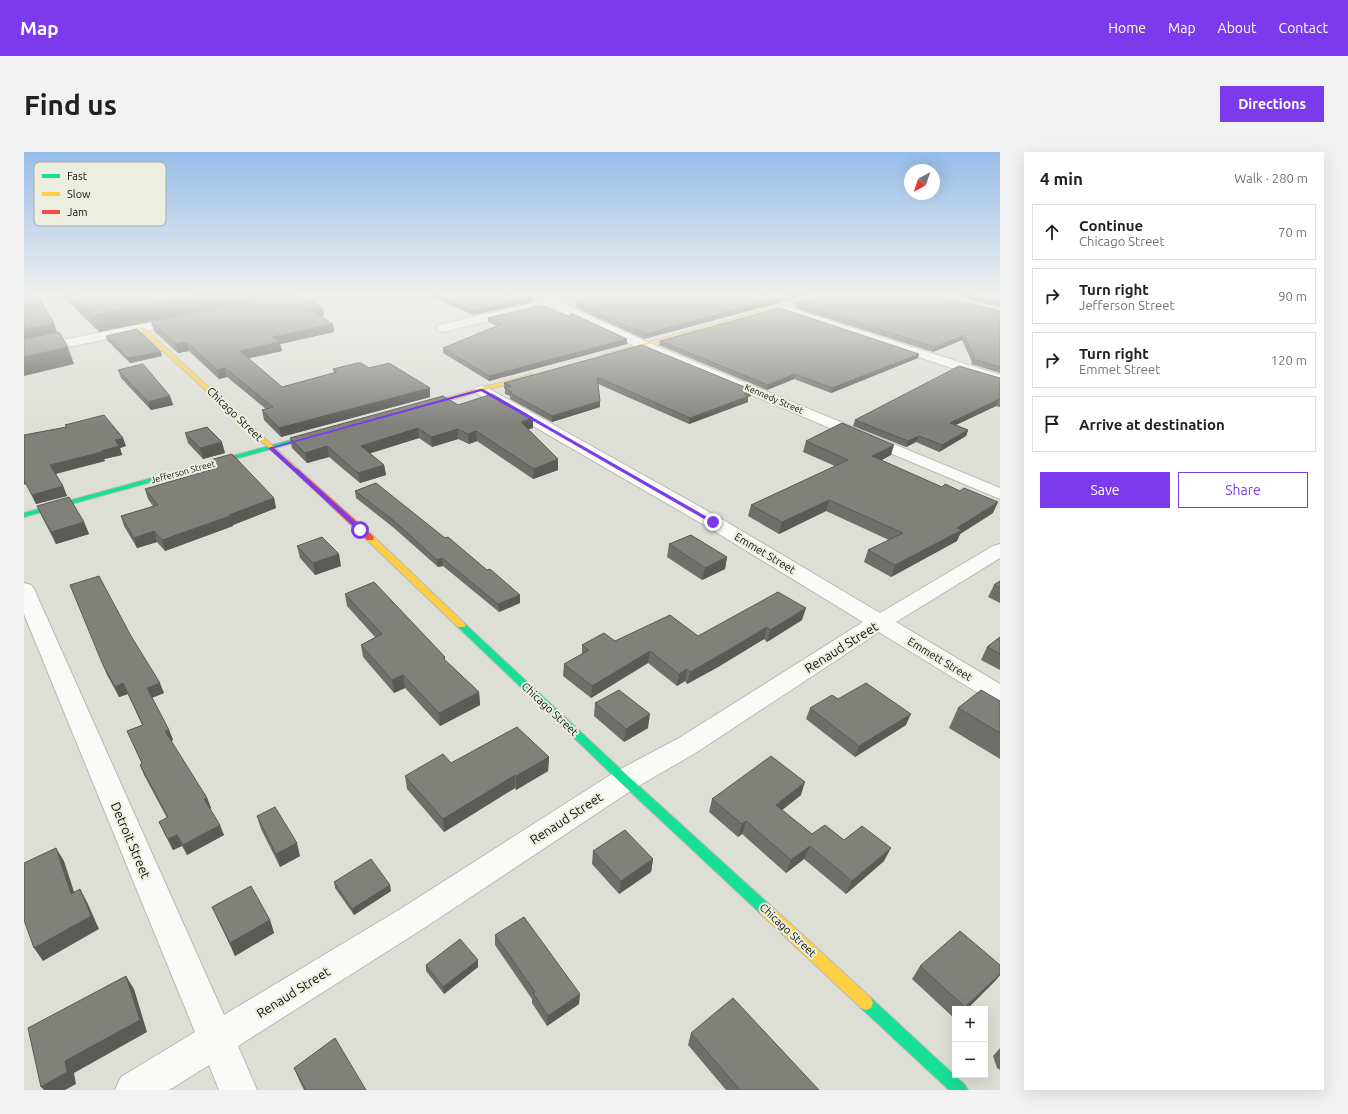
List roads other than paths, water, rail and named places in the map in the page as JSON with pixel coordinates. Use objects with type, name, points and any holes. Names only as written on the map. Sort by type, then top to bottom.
[{"type":"street","points":[[24,352],[93,338]]},
{"type":"street","name":"Chicago Street","points":[[152,338],[360,530],[625,780],[960,1090]]},
{"type":"street","name":"Kennedy Street","points":[[629,338],[643,345],[1000,494]]},
{"type":"street","points":[[597,358],[669,338]]},
{"type":"street","points":[[872,338],[1000,380]]},
{"type":"street","points":[[414,408],[543,372]]},
{"type":"street","name":"Emmet Street","points":[[482,390],[713,522],[880,622]]},
{"type":"street","name":"Jefferson Street","points":[[24,516],[331,431]]},
{"type":"street","name":"Renaud Street","points":[[134,1090],[413,918],[625,780],[688,745],[880,622],[1000,550]]},
{"type":"street","name":"Detroit Street","points":[[24,589],[238,1090]]},
{"type":"street","name":"Emmett Street","points":[[880,622],[1000,695]]}]
